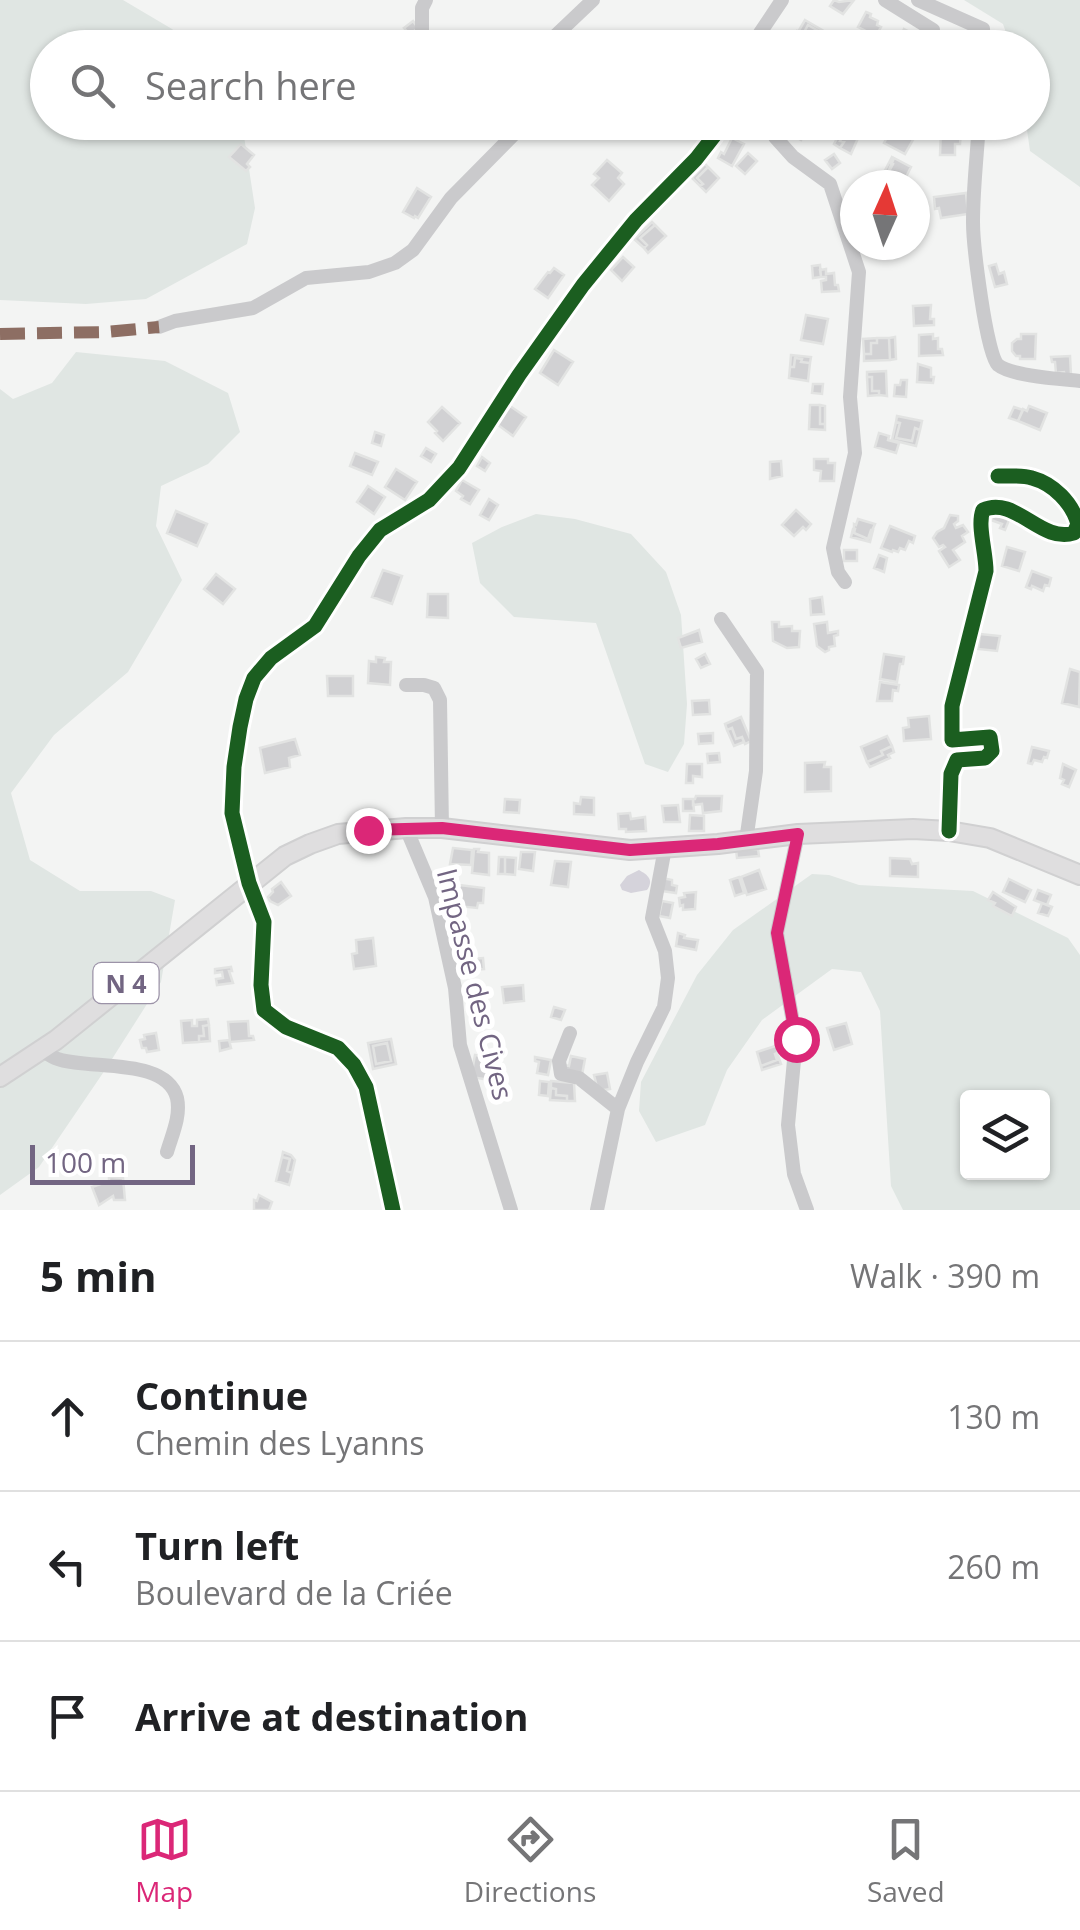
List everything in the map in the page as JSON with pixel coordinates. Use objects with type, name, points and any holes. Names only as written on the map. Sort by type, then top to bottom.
[{"type":"main road","name":"N 4","points":[[0,1077],[42,1050],[285,856],[338,834],[442,828],[630,850],[798,834],[913,829],[990,838],[1080,874]]},
{"type":"street","points":[[422,30],[426,0]]},
{"type":"street","points":[[561,30],[593,0]]},
{"type":"street","points":[[762,30],[782,0]]},
{"type":"street","points":[[885,0],[933,30]]},
{"type":"street","points":[[918,0],[983,30]]},
{"type":"street","points":[[159,327],[176,320],[253,308],[306,278],[369,272],[395,263],[413,250],[451,198],[508,140]]},
{"type":"street","points":[[393,1210],[366,1088],[354,1065],[338,1048],[286,1027],[264,1010],[264,922],[249,884],[232,812],[234,767],[246,699],[254,678],[271,658],[315,626],[380,530],[429,500],[459,468],[583,285],[636,220],[711,140]]},
{"type":"street","points":[[777,140],[801,165],[830,184],[859,272],[850,398],[855,453],[833,548],[844,582]]},
{"type":"street","points":[[978,140],[973,226],[993,359],[1002,368],[1080,381]]},
{"type":"street","points":[[949,831],[951,774],[958,760],[985,758],[992,751],[990,737],[952,740],[952,706],[986,572],[979,520],[983,510],[992,506],[1009,510],[1046,531],[1064,536],[1074,532],[1078,524],[1074,510],[1060,493],[1032,478],[998,476]]},
{"type":"street","points":[[721,619],[757,672],[756,771],[746,841]]},
{"type":"street","points":[[406,685],[434,688],[440,700],[442,828]]},
{"type":"street","name":"Impasse des Cives","points":[[406,828],[436,897],[452,970],[460,1045],[511,1210]]},
{"type":"street","points":[[798,834],[777,933],[796,1039],[788,1125],[794,1174],[807,1210]]},
{"type":"street","points":[[596,1210],[618,1110],[664,1007],[666,951],[652,918],[664,848]]},
{"type":"street","points":[[570,1034],[559,1061],[562,1074],[579,1078],[618,1110]]},
{"type":"street","points":[[42,1050],[56,1059],[130,1068],[162,1078],[178,1100],[177,1121],[167,1152]]},
{"type":"shaded area","points":[[0,0],[123,0],[173,30],[30,30],[30,140],[245,140],[255,208],[247,244],[146,299],[86,304],[0,300]]},
{"type":"shaded area","points":[[964,0],[1080,0],[1080,187],[1030,151],[1028,140],[1050,140],[1050,30],[1005,30],[1003,24]]},
{"type":"shaded area","points":[[76,352],[165,361],[228,393],[240,432],[208,464],[161,486],[156,526],[182,580],[128,672],[54,735],[11,793],[30,860],[80,891],[151,891],[175,900],[161,982],[39,1167],[0,1195],[0,389],[13,399],[52,383]]},
{"type":"shaded area","points":[[536,514],[575,519],[631,534],[666,572],[681,615],[687,704],[684,744],[668,772],[645,764],[596,623],[514,617],[480,583],[472,543]]},
{"type":"shaded area","points":[[639,870],[649,878],[647,890],[622,890],[620,885],[627,876]]},
{"type":"shaded area","points":[[812,874],[859,885],[973,891],[1068,938],[1080,955],[1080,1210],[903,1210],[891,1186],[880,1011],[861,972],[832,969],[762,1020],[727,1070],[705,1125],[656,1142],[639,1111],[641,1082],[697,975],[733,930]]},
{"type":"building","points":[[834,0],[854,0],[843,14],[830,6]]},
{"type":"building","points":[[866,12],[881,27],[864,30],[858,27]]},
{"type":"building","points":[[805,20],[822,30],[808,25],[799,30]]},
{"type":"building","points":[[413,21],[418,28],[406,30]]},
{"type":"building","points":[[731,140],[744,144],[732,166],[718,158],[721,152],[724,154]]},
{"type":"building","points":[[857,140],[851,154],[840,148],[844,142],[840,141]]},
{"type":"building","points":[[886,140],[913,140],[905,154],[884,143]]},
{"type":"building","points":[[941,140],[960,140],[960,144],[955,144],[955,155],[940,155]]},
{"type":"building","points":[[241,144],[254,155],[246,171],[229,157]]},
{"type":"building","points":[[748,153],[757,161],[745,174],[736,166]]},
{"type":"building","points":[[834,154],[840,163],[832,169],[825,160]]},
{"type":"building","points":[[894,158],[911,167],[910,170],[889,170]]},
{"type":"building","points":[[607,160],[622,173],[618,178],[624,184],[609,201],[592,185],[599,178],[594,174]]},
{"type":"building","points":[[705,164],[708,167],[697,178],[703,184],[700,186],[692,178]]},
{"type":"building","points":[[708,167],[719,178],[706,192],[697,178]]},
{"type":"building","points":[[417,188],[431,197],[418,218],[414,218],[403,212]]},
{"type":"building","points":[[966,193],[968,214],[941,218],[934,197]]},
{"type":"building","points":[[652,222],[655,225],[640,238],[647,245],[644,248],[634,239]]},
{"type":"building","points":[[655,225],[666,236],[648,253],[640,238]]},
{"type":"building","points":[[623,257],[634,267],[622,281],[611,270]]},
{"type":"building","points":[[996,264],[999,274],[1004,272],[1007,284],[995,287],[989,266]]},
{"type":"building","points":[[820,265],[821,277],[813,278],[812,266]]},
{"type":"building","points":[[554,268],[564,275],[548,298],[535,289]]},
{"type":"building","points":[[826,269],[826,274],[834,273],[839,291],[822,292],[821,281],[826,277],[821,277],[820,270]]},
{"type":"building","points":[[931,305],[930,319],[934,319],[934,325],[914,326],[913,306]]},
{"type":"building","points":[[806,315],[828,319],[823,344],[801,340]]},
{"type":"building","points":[[933,334],[943,355],[919,356],[919,335]]},
{"type":"building","points":[[1021,334],[1036,334],[1035,359],[1020,359],[1012,351],[1012,343],[1021,339]]},
{"type":"building","points":[[895,337],[896,359],[890,360],[889,338]]},
{"type":"building","points":[[877,338],[877,343],[871,343],[871,354],[864,354],[863,339]]},
{"type":"building","points":[[877,338],[889,338],[890,360],[864,361],[864,354],[871,354],[871,343],[877,343]]},
{"type":"building","points":[[554,350],[573,362],[558,385],[540,373]]},
{"type":"building","points":[[791,355],[811,357],[810,363],[795,358],[794,367],[790,367]]},
{"type":"building","points":[[1070,356],[1071,375],[1056,373],[1051,357]]},
{"type":"building","points":[[795,358],[810,363],[808,381],[789,378]]},
{"type":"building","points":[[918,364],[931,368],[933,383],[917,382]]},
{"type":"building","points":[[886,371],[887,396],[872,391],[872,377],[867,377],[867,372]]},
{"type":"building","points":[[867,377],[872,377],[872,391],[879,391],[879,395],[868,396]]},
{"type":"building","points":[[901,380],[907,380],[906,397],[894,396],[895,385],[900,385]]},
{"type":"building","points":[[813,384],[823,384],[822,394],[812,393]]},
{"type":"building","points":[[810,405],[820,405],[820,424],[825,424],[825,430],[809,429]]},
{"type":"building","points":[[820,405],[825,406],[825,424],[820,424]]},
{"type":"building","points":[[510,406],[526,417],[513,436],[498,425]]},
{"type":"building","points":[[1029,406],[1047,413],[1040,430],[1018,421],[1023,409],[1027,411]]},
{"type":"building","points":[[442,407],[460,423],[443,441],[428,422]]},
{"type":"building","points":[[1014,407],[1023,410],[1018,421],[1009,418]]},
{"type":"building","points":[[897,416],[922,421],[920,430],[915,428],[912,441],[896,438],[900,423],[896,422]]},
{"type":"building","points":[[896,422],[900,423],[896,438],[912,441],[915,428],[920,430],[916,446],[892,440]]},
{"type":"building","points":[[375,432],[384,435],[381,446],[372,443]]},
{"type":"building","points":[[879,433],[899,443],[896,453],[875,447]]},
{"type":"building","points":[[426,448],[436,454],[431,462],[421,456]]},
{"type":"building","points":[[355,453],[378,462],[372,475],[350,466]]},
{"type":"building","points":[[482,457],[490,463],[485,471],[477,466]]},
{"type":"building","points":[[814,459],[835,463],[834,481],[820,481],[821,471],[814,470]]},
{"type":"building","points":[[781,461],[782,476],[770,479],[770,462]]},
{"type":"building","points":[[396,469],[417,482],[405,500],[385,487]]},
{"type":"building","points":[[462,480],[479,490],[470,504],[456,491]]},
{"type":"building","points":[[368,486],[385,497],[374,514],[357,502]]},
{"type":"building","points":[[489,499],[498,505],[489,520],[480,515]]},
{"type":"building","points":[[796,510],[811,524],[794,536],[782,525]]},
{"type":"building","points":[[176,511],[207,524],[197,546],[167,533]]},
{"type":"building","points":[[994,514],[1009,520],[1005,530],[1000,528],[1002,524],[991,520]]},
{"type":"building","points":[[950,515],[958,516],[956,528],[963,525],[968,532],[962,536],[965,542],[953,550],[960,560],[949,567],[939,551],[945,547],[939,547],[933,538]]},
{"type":"building","points":[[858,519],[875,524],[868,539],[854,533]]},
{"type":"building","points":[[890,526],[915,536],[913,543],[909,541],[905,550],[900,548],[898,552],[881,548]]},
{"type":"building","points":[[853,529],[868,539],[873,530],[870,542],[851,537]]},
{"type":"building","points":[[1007,547],[1025,552],[1019,571],[1002,566]]},
{"type":"building","points":[[844,550],[857,550],[857,561],[844,561]]},
{"type":"building","points":[[879,555],[887,558],[884,572],[874,568]]},
{"type":"building","points":[[383,570],[402,576],[392,604],[372,597]]},
{"type":"building","points":[[1032,571],[1051,578],[1043,591],[1026,587]]},
{"type":"building","points":[[216,574],[235,589],[223,604],[204,589]]},
{"type":"building","points":[[428,594],[448,594],[448,618],[427,617]]},
{"type":"building","points":[[822,597],[824,614],[811,615],[810,599]]},
{"type":"building","points":[[772,622],[800,631],[799,647],[787,648],[773,641]]},
{"type":"building","points":[[827,622],[828,633],[838,631],[838,635],[834,636],[835,646],[825,652],[817,646],[814,624]]},
{"type":"building","points":[[699,630],[702,642],[681,648],[678,638]]},
{"type":"building","points":[[980,634],[1000,636],[997,651],[978,649]]},
{"type":"building","points":[[705,654],[710,664],[701,668],[696,659]]},
{"type":"building","points":[[884,654],[904,657],[897,682],[880,679]]},
{"type":"building","points":[[376,657],[391,662],[390,685],[368,683],[369,661],[376,662]]},
{"type":"building","points":[[1070,669],[1080,672],[1079,707],[1062,703]]},
{"type":"building","points":[[327,676],[353,676],[353,696],[328,696]]},
{"type":"building","points":[[880,682],[899,685],[898,691],[893,690],[892,701],[877,701]]},
{"type":"building","points":[[709,700],[710,714],[693,715],[692,701]]},
{"type":"building","points":[[929,716],[931,739],[904,741],[903,728],[909,727],[908,718]]},
{"type":"building","points":[[741,717],[751,741],[745,744],[725,724]]},
{"type":"building","points":[[732,728],[736,739],[742,737],[744,742],[734,746],[727,730]]},
{"type":"building","points":[[713,733],[713,743],[699,744],[698,734]]},
{"type":"building","points":[[887,736],[892,746],[867,762],[861,747]]},
{"type":"building","points":[[295,739],[300,755],[289,758],[290,767],[265,773],[260,748]]},
{"type":"building","points":[[892,746],[890,758],[870,767],[867,762]]},
{"type":"building","points":[[1032,747],[1049,751],[1047,758],[1028,763]]},
{"type":"building","points":[[719,753],[720,762],[708,763],[707,754]]},
{"type":"building","points":[[825,762],[824,767],[831,767],[831,791],[805,792],[805,763]]},
{"type":"building","points":[[687,764],[702,764],[702,777],[693,776],[693,783],[686,783]]},
{"type":"building","points":[[1063,764],[1076,770],[1069,787],[1060,778]]},
{"type":"building","points":[[696,796],[722,796],[721,811],[703,813],[702,804],[693,805]]},
{"type":"building","points":[[581,797],[594,798],[594,815],[574,814],[574,803],[580,804]]},
{"type":"building","points":[[505,799],[520,800],[519,813],[504,812]]},
{"type":"building","points":[[683,799],[693,799],[694,811],[683,811]]},
{"type":"building","points":[[678,805],[680,822],[664,822],[662,806]]},
{"type":"building","points":[[630,813],[631,819],[645,817],[646,831],[619,829],[618,814]]},
{"type":"building","points":[[690,815],[704,816],[704,831],[689,831]]},
{"type":"building","points":[[453,848],[472,850],[471,865],[450,864]]},
{"type":"building","points":[[474,849],[489,853],[489,875],[472,873]]},
{"type":"building","points":[[758,849],[759,856],[737,858],[736,850]]},
{"type":"building","points":[[521,852],[535,852],[533,871],[519,869]]},
{"type":"building","points":[[499,857],[505,857],[505,874],[498,874]]},
{"type":"building","points":[[505,857],[516,858],[515,875],[505,874]]},
{"type":"building","points":[[890,858],[918,863],[918,877],[890,876]]},
{"type":"building","points":[[555,861],[571,862],[568,887],[551,885]]},
{"type":"building","points":[[759,870],[766,889],[747,895],[741,877]]},
{"type":"building","points":[[739,877],[744,893],[735,896],[730,880]]},
{"type":"building","points":[[662,878],[672,880],[672,885],[677,886],[676,893],[661,891]]},
{"type":"building","points":[[1009,879],[1031,890],[1025,902],[1003,892]]},
{"type":"building","points":[[281,882],[291,896],[278,905],[268,897]]},
{"type":"building","points":[[459,885],[484,888],[483,903],[478,903],[477,908],[457,906]]},
{"type":"building","points":[[1038,890],[1051,895],[1047,905],[1034,900]]},
{"type":"building","points":[[696,892],[695,909],[683,910],[679,898],[685,897],[684,893]]},
{"type":"building","points":[[993,892],[1016,907],[1012,916],[988,900]]},
{"type":"building","points":[[662,901],[673,903],[670,918],[659,916]]},
{"type":"building","points":[[1042,903],[1052,907],[1048,916],[1038,913]]},
{"type":"building","points":[[678,933],[698,940],[696,950],[676,946]]},
{"type":"building","points":[[373,938],[376,966],[354,969],[352,954],[357,953],[356,940]]},
{"type":"building","points":[[483,958],[484,969],[460,971],[459,960]]},
{"type":"building","points":[[231,967],[233,983],[217,985],[216,979],[223,978],[222,972],[215,973],[215,969]]},
{"type":"building","points":[[523,985],[524,1001],[504,1003],[502,987]]},
{"type":"building","points":[[554,1007],[565,1010],[561,1020],[551,1017]]},
{"type":"building","points":[[208,1019],[209,1025],[203,1026],[204,1036],[199,1036],[199,1042],[183,1043],[181,1021],[192,1020],[192,1026],[197,1026],[197,1020]]},
{"type":"building","points":[[248,1021],[249,1036],[254,1040],[230,1042],[228,1022]]},
{"type":"building","points":[[846,1023],[852,1044],[834,1050],[827,1028]]},
{"type":"building","points":[[209,1025],[210,1041],[199,1042],[199,1036],[204,1036],[203,1026]]},
{"type":"building","points":[[156,1033],[159,1050],[147,1052],[140,1040]]},
{"type":"building","points":[[391,1039],[396,1064],[373,1069],[368,1043]],"holes":[[[387,1043],[391,1061],[376,1064],[373,1046]]]},
{"type":"building","points":[[229,1040],[231,1048],[220,1051],[219,1041]]},
{"type":"building","points":[[387,1043],[391,1061],[376,1064],[373,1046]]},
{"type":"building","points":[[781,1044],[783,1051],[775,1054],[777,1060],[761,1066],[757,1052]]},
{"type":"building","points":[[777,1053],[781,1064],[762,1070],[761,1066],[777,1060]]},
{"type":"building","points":[[475,1055],[494,1058],[490,1080],[471,1077]]},
{"type":"building","points":[[571,1056],[585,1059],[582,1075],[564,1071]]},
{"type":"building","points":[[535,1057],[551,1060],[548,1075],[537,1073],[539,1062]]},
{"type":"building","points":[[607,1073],[610,1089],[598,1091],[594,1075]]},
{"type":"building","points":[[540,1081],[549,1082],[548,1096],[539,1095]]},
{"type":"building","points":[[551,1081],[574,1083],[575,1101],[556,1095]]},
{"type":"building","points":[[551,1088],[556,1089],[556,1095],[567,1096],[567,1101],[550,1100]]},
{"type":"building","points":[[283,1152],[295,1160],[292,1173],[287,1171],[290,1159],[282,1157]]},
{"type":"building","points":[[282,1157],[290,1159],[289,1185],[276,1181]]},
{"type":"building","points":[[109,1177],[123,1178],[125,1200],[114,1200],[113,1196],[99,1205],[92,1187],[109,1181]]},
{"type":"building","points":[[259,1195],[272,1202],[269,1210],[254,1210],[254,1200]]},
{"type":"marked path","points":[[0,334],[159,327]]},
{"type":"cycle path","points":[[393,1210],[366,1087],[354,1065],[338,1048],[286,1027],[264,1010],[264,922],[249,883],[232,813],[234,767],[246,699],[254,678],[271,658],[315,626],[380,530],[429,500],[459,468],[583,285],[636,220],[711,140]]},
{"type":"cycle path","points":[[949,831],[951,774],[957,760],[985,758],[992,751],[990,737],[952,740],[952,706],[986,571],[981,531],[983,510],[1006,509],[1062,535],[1074,533],[1078,524],[1067,502],[1048,485],[1028,477],[998,476]]},
{"type":"route","points":[[368,830],[442,828],[630,850],[798,834],[777,933],[796,1039]]}]
